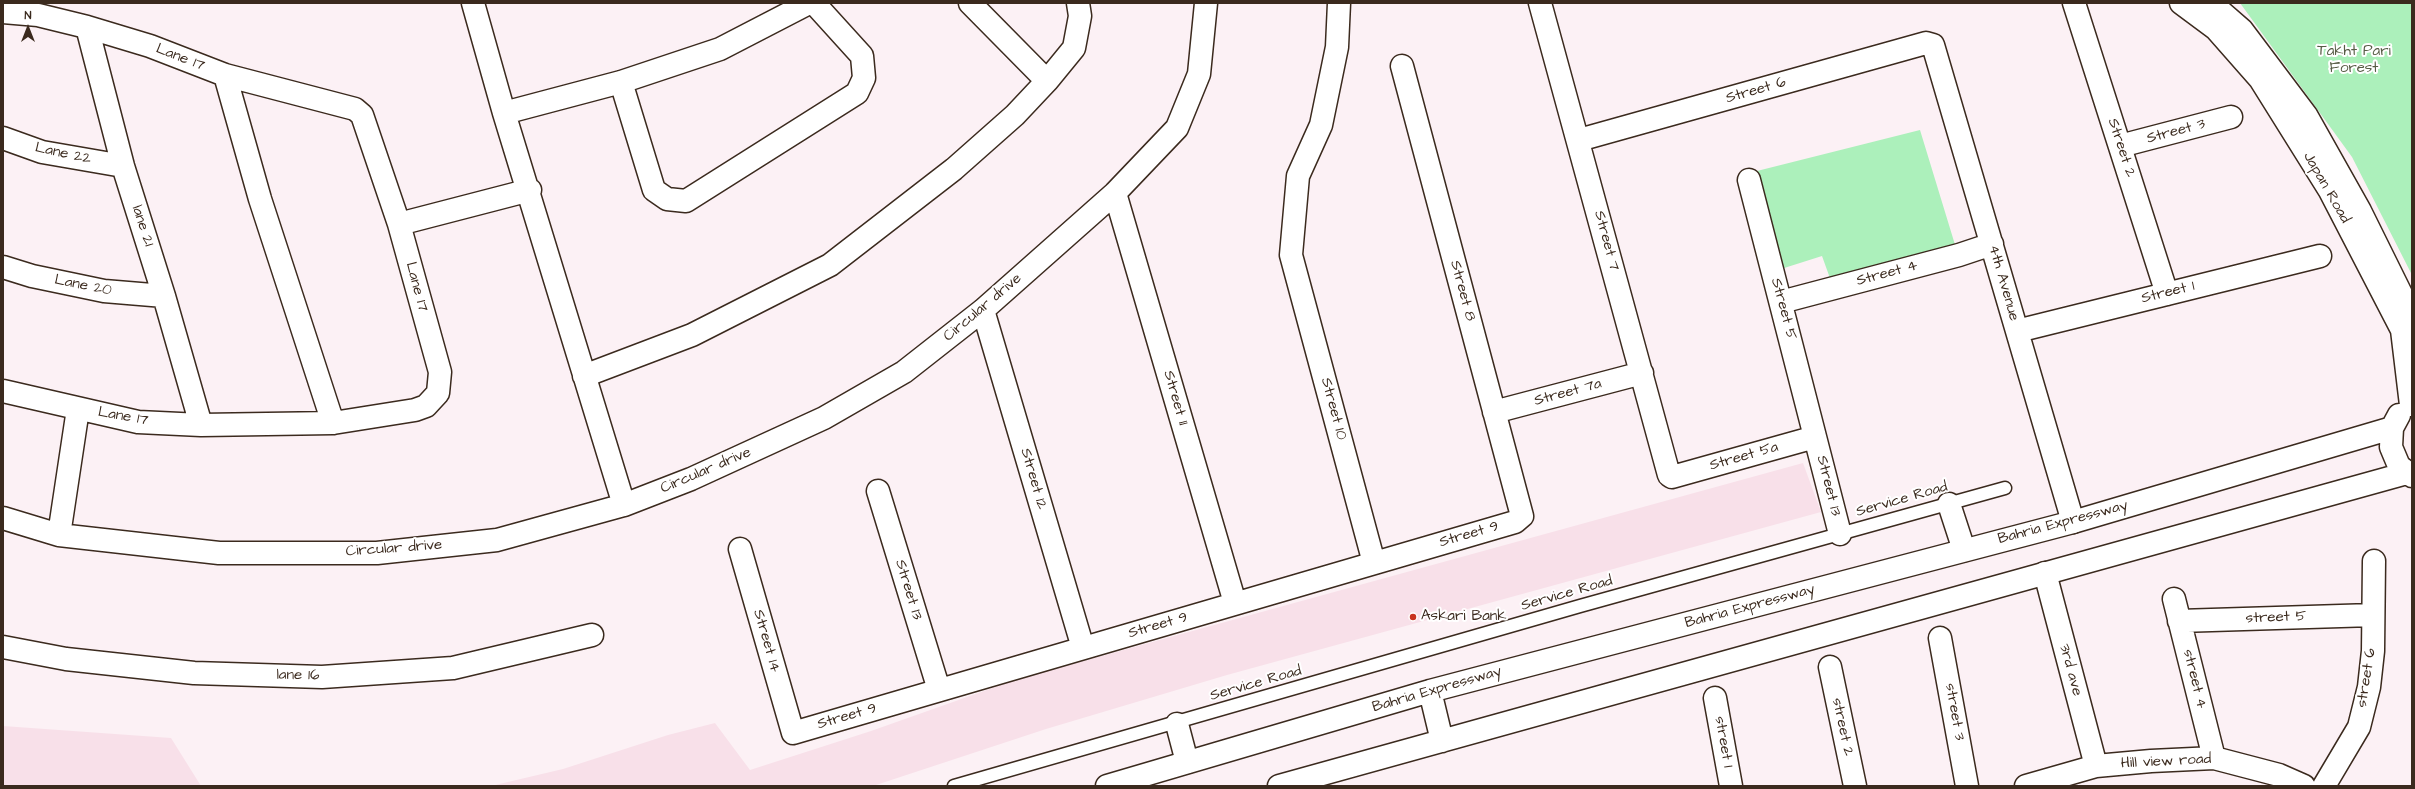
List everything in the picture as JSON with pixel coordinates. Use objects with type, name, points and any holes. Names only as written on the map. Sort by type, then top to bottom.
[{"type":"street","points":[[473,3],[504,113],[530,190],[584,376],[624,505]]},
{"type":"street","points":[[504,113],[621,82],[720,49],[809,3]]},
{"type":"street","points":[[621,82],[654,190],[667,199],[686,202],[858,93],[864,78],[862,56],[814,3]]},
{"type":"street","points":[[970,3],[1047,81]]},
{"type":"street","points":[[584,376],[692,335],[830,265],[954,169],[1015,115],[1047,81],[1074,48],[1080,16],[1078,3]]},
{"type":"street","name":"Circular drive","points":[[3,518],[59,535],[219,553],[377,553],[497,540],[624,505],[691,479],[824,418],[904,372],[983,310],[1115,193],[1177,128],[1198,74],[1206,3]]},
{"type":"street","name":"Street 10","points":[[1339,3],[1337,47],[1321,125],[1298,176],[1292,255],[1374,563]]},
{"type":"street","name":"Street 7","points":[[1540,3],[1579,140],[1667,471],[1672,477]]},
{"type":"street","name":"Street 2","points":[[2074,3],[2166,294]]},
{"type":"street","name":"Japan Road","points":[[2181,3],[2216,29],[2260,79],[2330,191],[2402,330],[2412,405]]},
{"type":"street","name":"Japan Road","points":[[2211,3],[2242,30],[2306,115],[2360,210],[2412,316]]},
{"type":"street","name":"Lane 17","points":[[3,12],[38,15],[87,27],[150,46],[225,75],[355,109],[362,116],[399,224],[440,372],[438,394],[426,406],[415,410],[333,423],[201,425],[138,422],[3,392]]},
{"type":"street","name":"lane 21","points":[[87,27],[123,166],[164,296],[201,425]]},
{"type":"street","name":"Street 6","points":[[1579,140],[1926,43],[1933,45]]},
{"type":"street","name":"4th Avenue","points":[[1933,45],[2073,522]]},
{"type":"street","name":"Street 8","points":[[1402,66],[1522,516]]},
{"type":"street","points":[[225,75],[260,198],[333,423]]},
{"type":"street","name":"Street 3","points":[[2120,146],[2231,117]]},
{"type":"street","name":"Lane 22","points":[[3,138],[42,152],[123,166]]},
{"type":"street","name":"Street 5","points":[[1749,180],[1815,437]]},
{"type":"street","points":[[399,224],[530,190]]},
{"type":"street","name":"Street 11","points":[[1115,193],[1235,603]]},
{"type":"street","name":"Street 4","points":[[1781,302],[1959,255],[1992,244]]},
{"type":"street","name":"Street 1","points":[[2017,331],[2320,256]]},
{"type":"street","name":"Lane 20","points":[[3,267],[32,276],[104,291],[164,296]]},
{"type":"street","name":"Street 12","points":[[983,310],[1083,648]]},
{"type":"street","name":"Street 7a","points":[[1494,412],[1642,373]]},
{"type":"street","points":[[1279,786],[2045,573],[2409,474],[2394,457],[2391,442],[2392,428],[2400,415],[2412,405]]},
{"type":"street","points":[[59,535],[78,409]]},
{"type":"street","name":"Bahria Expressway","points":[[1107,786],[1430,691],[2073,522],[2392,428]]},
{"type":"street","name":"Street 5a","points":[[1672,477],[1815,437]]},
{"type":"street","name":"Street 13","points":[[1815,437],[1840,534]]},
{"type":"street","name":"Street 13","points":[[878,491],[939,690]]},
{"type":"street","points":[[1949,504],[1964,550]]},
{"type":"street","name":"Street 9","points":[[792,733],[1515,522],[1522,516]]},
{"type":"street","name":"Street 14","points":[[740,549],[792,733]]},
{"type":"street","name":"street 6","points":[[2324,786],[2359,727],[2369,687],[2374,561]]},
{"type":"street","name":"3rd ave","points":[[2045,573],[2096,766]]},
{"type":"street","name":"street 4","points":[[2174,599],[2214,758]]},
{"type":"street","name":"street 5","points":[[2179,621],[2373,615]]},
{"type":"street","name":"lane 16","points":[[3,647],[66,659],[194,673],[322,677],[453,668],[592,635]]},
{"type":"street","name":"street 3","points":[[1940,638],[1967,786]]},
{"type":"street","name":"street 2","points":[[1830,667],[1855,786]]},
{"type":"street","points":[[1430,691],[1442,741]]},
{"type":"street","name":"street 1","points":[[1715,698],[1731,786]]},
{"type":"street","points":[[1177,724],[1187,762]]},
{"type":"street","name":"Hill view road","points":[[2026,786],[2096,766],[2151,761],[2214,758],[2279,775],[2304,786]]},
{"type":"lane","name":"Service Road","points":[[954,786],[1177,724],[1580,606],[2005,488]]},
{"type":"shaded area","points":[[1803,463],[1821,512],[1227,675],[1046,729],[873,786],[491,786],[563,769],[668,735],[715,723],[750,770],[871,731],[1018,679]]},
{"type":"shaded area","points":[[3,726],[171,738],[201,786],[3,786]]},
{"type":"green space","name":"Takht Pari Forest","points":[[2240,3],[2412,3],[2412,275],[2352,157]]},
{"type":"green space","points":[[1920,130],[1956,248],[1831,281],[1822,256],[1781,269],[1749,173]]},
{"type":"place","name":"Askari Bank","points":[[1413,617]]}]
